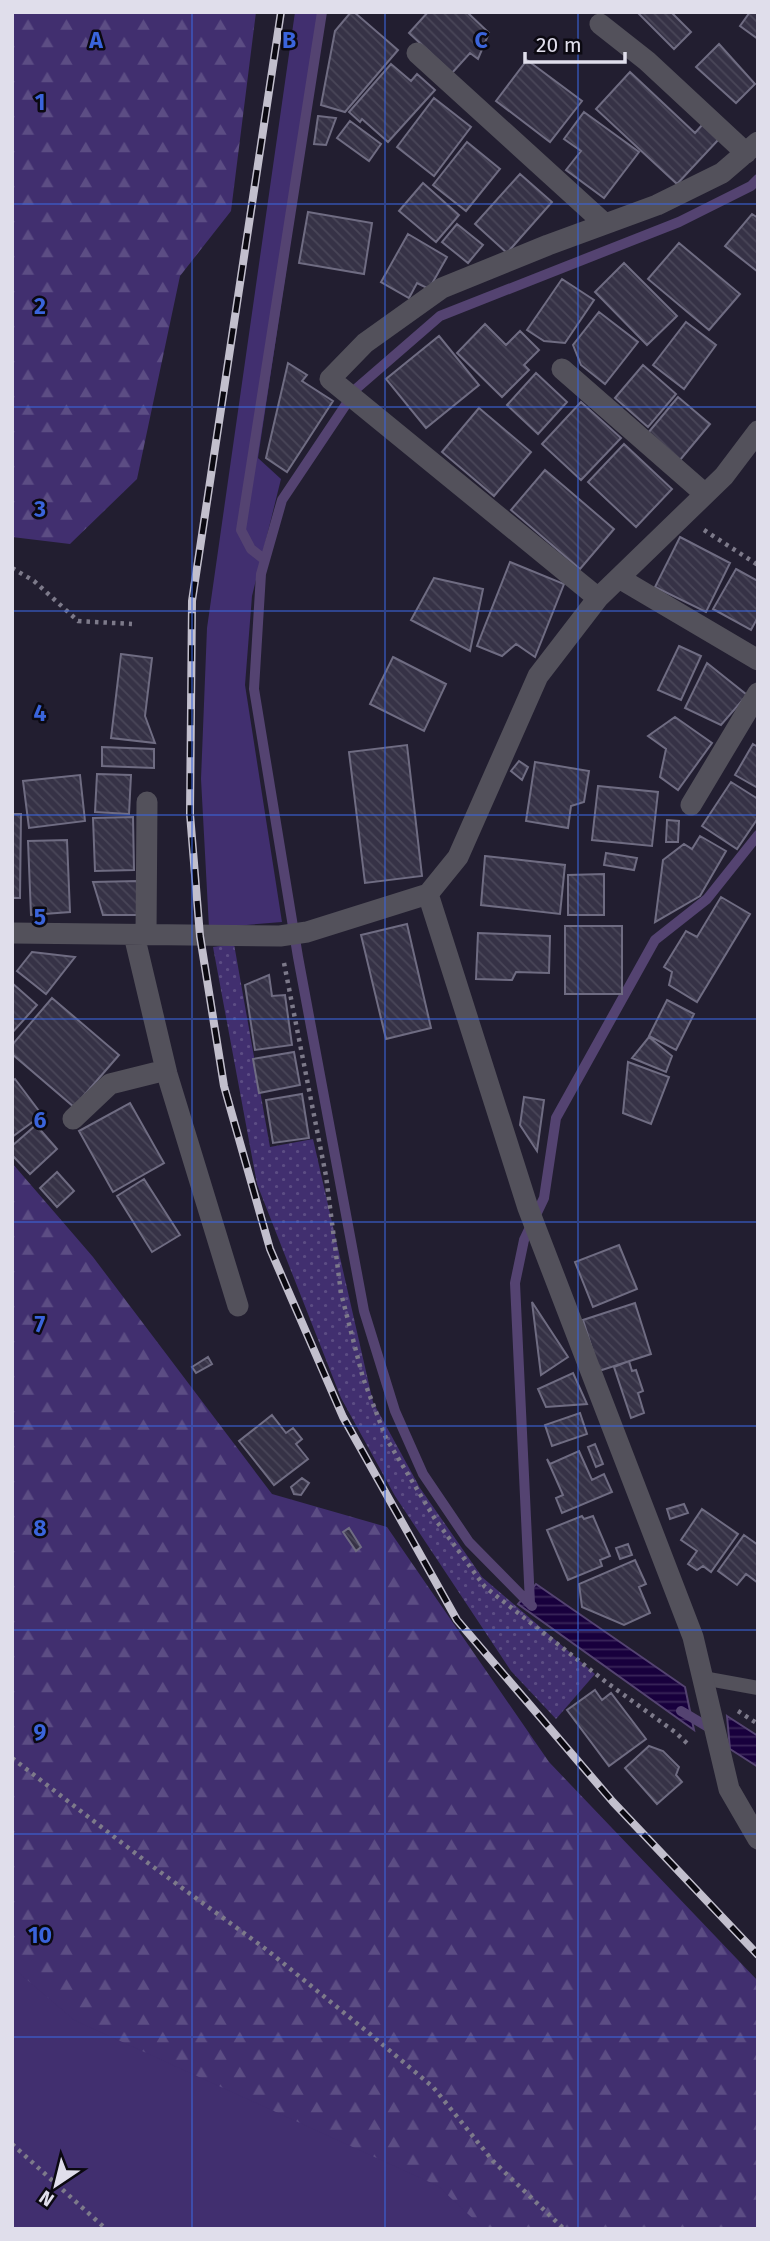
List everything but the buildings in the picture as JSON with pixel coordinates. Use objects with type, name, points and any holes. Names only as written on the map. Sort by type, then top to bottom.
[{"type":"street","points":[[598,598],[330,379],[365,343],[442,288],[657,205],[722,173],[752,148],[600,24]]},
{"type":"street","points":[[417,53],[605,224]]},
{"type":"street","points":[[562,369],[705,494]]},
{"type":"street","points":[[12,933],[278,936],[307,932],[428,894],[458,857],[538,676],[598,598],[724,476],[758,431]]},
{"type":"street","points":[[619,578],[758,660]]},
{"type":"street","points":[[691,805],[758,693]]},
{"type":"street","points":[[147,802],[140,935],[166,1070],[238,1307]]},
{"type":"street","points":[[428,894],[528,1208],[693,1637],[729,1789],[758,1839]]},
{"type":"street","points":[[73,1119],[110,1084],[166,1070]]},
{"type":"lane","points":[[703,1678],[758,1688]]},
{"type":"path","points":[[683,516],[758,565]]},
{"type":"path","points":[[12,568],[34,581],[78,621],[132,624]]},
{"type":"path","points":[[278,936],[326,1176],[341,1293],[363,1378],[386,1438],[435,1519],[485,1587],[606,1682],[675,1732],[692,1748]]},
{"type":"path","points":[[12,1758],[267,1950],[433,2087],[493,2161],[564,2229]]},
{"type":"path","points":[[12,2144],[106,2229]]},
{"type":"green space","points":[[12,12],[256,12],[231,211],[180,276],[137,479],[70,544],[12,537]]},
{"type":"green space","points":[[295,12],[325,12],[258,458],[281,479],[252,596],[245,685],[282,922],[209,928],[201,779],[207,628]]},
{"type":"green space","points":[[234,944],[270,1147],[313,1139],[373,1402],[420,1488],[482,1577],[595,1674],[556,1719],[511,1671],[395,1496],[341,1398],[257,1184],[213,947]]},
{"type":"green space","points":[[12,1163],[93,1257],[272,1494],[387,1527],[549,1762],[758,1981],[758,2229],[12,2229]]},
{"type":"green space","points":[[12,1967],[74,2020],[438,2186],[484,2229],[12,2229]]},
{"type":"shaded area","points":[[536,1584],[685,1687],[694,1730],[518,1604]]},
{"type":"shaded area","points":[[727,1716],[758,1736],[758,1767],[730,1749]]},
{"type":"waterway","points":[[265,560],[251,549],[241,530],[322,12]]},
{"type":"waterway","points":[[532,1606],[469,1542],[423,1474],[395,1411],[364,1311],[298,957],[254,689],[261,574],[282,500],[357,388],[440,316],[679,222],[751,186],[758,179]]},
{"type":"waterway","points":[[530,1603],[515,1283],[524,1240],[544,1198],[556,1118],[655,940],[707,899],[758,835]]},
{"type":"waterway","points":[[681,1711],[713,1730]]},
{"type":"railway","points":[[281,12],[192,601],[190,814],[200,936],[224,1086],[270,1249],[343,1417],[457,1620],[613,1802],[758,1955]]}]
